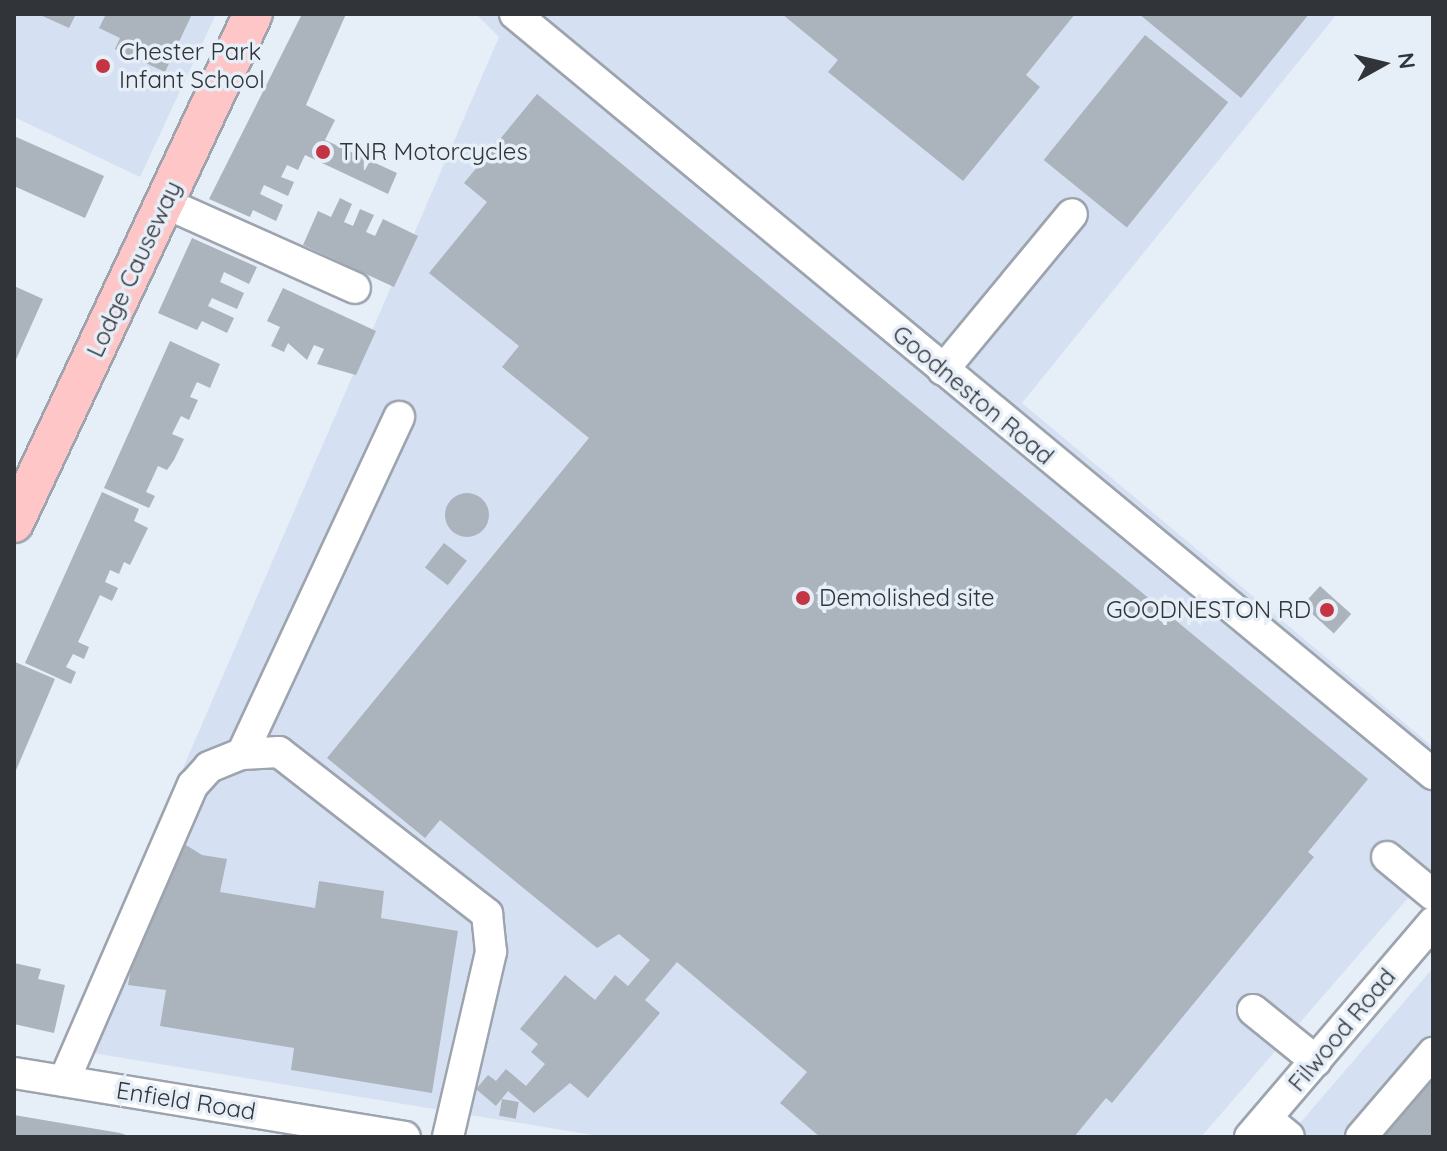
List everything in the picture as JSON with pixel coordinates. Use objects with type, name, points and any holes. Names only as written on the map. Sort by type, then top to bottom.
[{"type":"main road","name":"Lodge Causeway","points":[[15,518],[253,14]]},
{"type":"street","name":"Goodneston Road","points":[[515,14],[1433,774]]},
{"type":"street","points":[[165,203],[355,288]]},
{"type":"street","points":[[943,370],[1072,214]]},
{"type":"street","points":[[242,754],[399,417]]},
{"type":"street","points":[[64,1081],[193,785],[209,767],[242,754],[279,752],[295,759],[487,914],[491,952],[448,1137]]},
{"type":"street","points":[[1387,857],[1433,895]]},
{"type":"street","name":"Filwood Road","points":[[1269,1131],[1316,1061],[1433,923]]},
{"type":"street","points":[[1253,1010],[1316,1061]]},
{"type":"street","points":[[1361,1137],[1433,1053]]},
{"type":"street","name":"Enfield Road","points":[[14,1073],[405,1137]]},
{"type":"shaded area","name":"Chester Park Infant School","points":[[14,14],[216,14],[140,177],[14,117]]},
{"type":"shaded area","points":[[476,14],[1337,14],[1022,403],[1433,747],[1433,869],[1201,1137],[605,1137],[62,1048],[499,37]]},
{"type":"shaded area","points":[[1433,968],[1433,1137],[1288,1137]]},
{"type":"building","points":[[38,14],[76,14],[69,28]]},
{"type":"building","points":[[106,14],[192,14],[165,72],[115,49],[120,38],[99,28]]},
{"type":"building","points":[[302,14],[346,14],[306,105],[335,120],[325,140],[397,173],[388,194],[305,155],[298,170],[287,165],[281,177],[294,182],[288,196],[264,185],[260,194],[283,205],[276,221],[253,210],[250,217],[209,199]]},
{"type":"building","points":[[782,14],[1075,14],[1026,75],[1040,87],[963,181],[828,72],[838,60]]},
{"type":"building","points":[[1139,14],[1309,14],[1241,98]]},
{"type":"building","points":[[1145,35],[1228,102],[1127,227],[1044,160]]},
{"type":"building","name":"Demolished site","points":[[537,94],[1368,779],[1308,852],[1314,857],[1112,1103],[1106,1098],[1074,1137],[820,1137],[780,1103],[807,1072],[677,962],[645,1000],[660,1013],[588,1098],[570,1083],[534,1113],[508,1091],[496,1106],[476,1089],[488,1075],[496,1081],[506,1069],[526,1086],[545,1064],[531,1052],[538,1044],[520,1029],[565,975],[595,1000],[615,975],[628,986],[650,960],[619,934],[597,948],[440,820],[425,838],[327,758],[589,438],[502,367],[519,346],[429,273],[487,202],[464,183]]},
{"type":"building","points":[[14,136],[104,176],[85,218],[14,186]]},
{"type":"building","points":[[340,198],[352,204],[344,222],[353,226],[360,209],[374,215],[366,232],[375,236],[383,219],[418,236],[394,287],[303,245],[318,211],[331,217]]},
{"type":"building","points":[[192,238],[257,267],[249,284],[224,272],[220,282],[244,293],[237,309],[212,298],[208,306],[234,318],[227,333],[202,321],[197,330],[158,313]]},
{"type":"building","points":[[14,286],[43,299],[14,364]]},
{"type":"building","points":[[283,288],[376,331],[356,375],[317,364],[324,349],[314,345],[307,360],[288,343],[284,352],[271,346],[280,327],[267,321]]},
{"type":"building","points":[[170,341],[220,364],[210,388],[197,382],[190,397],[198,400],[189,420],[181,416],[172,434],[184,439],[167,470],[158,466],[146,492],[155,496],[149,508],[104,488]]},
{"type":"building","points":[[102,492],[139,509],[134,521],[148,528],[130,565],[124,562],[119,574],[110,570],[105,582],[118,588],[112,601],[100,595],[78,642],[89,647],[84,659],[73,654],[66,667],[76,672],[71,684],[25,663]]},
{"type":"building","points":[[467,493],[483,499],[489,515],[483,531],[467,537],[451,531],[445,515],[451,499]]},
{"type":"building","points":[[444,543],[467,561],[448,585],[425,567]]},
{"type":"building","name":"GOODNESTON RD","points":[[1320,586],[1351,614],[1334,633],[1303,605]]},
{"type":"building","points":[[14,664],[55,679],[14,775]]},
{"type":"building","points":[[181,842],[202,855],[227,859],[220,892],[315,908],[319,881],[384,891],[381,918],[458,931],[432,1093],[291,1070],[294,1048],[160,1026],[166,990],[128,985],[137,936]]},
{"type":"building","points":[[14,963],[41,969],[38,979],[65,985],[54,1033],[14,1024]]},
{"type":"building","points":[[1433,1065],[1433,1137],[1375,1137]]},
{"type":"building","points":[[502,1099],[519,1102],[516,1119],[499,1116]]},
{"type":"building","points":[[14,1115],[120,1133],[132,1137],[14,1137]]},
{"type":"place","name":"Chester Park Infant School","points":[[103,66]]},
{"type":"place","name":"TNR Motorcycles","points":[[323,152]]},
{"type":"place","name":"Demolished site","points":[[803,598]]},
{"type":"place","name":"GOODNESTON RD","points":[[1327,610]]}]
